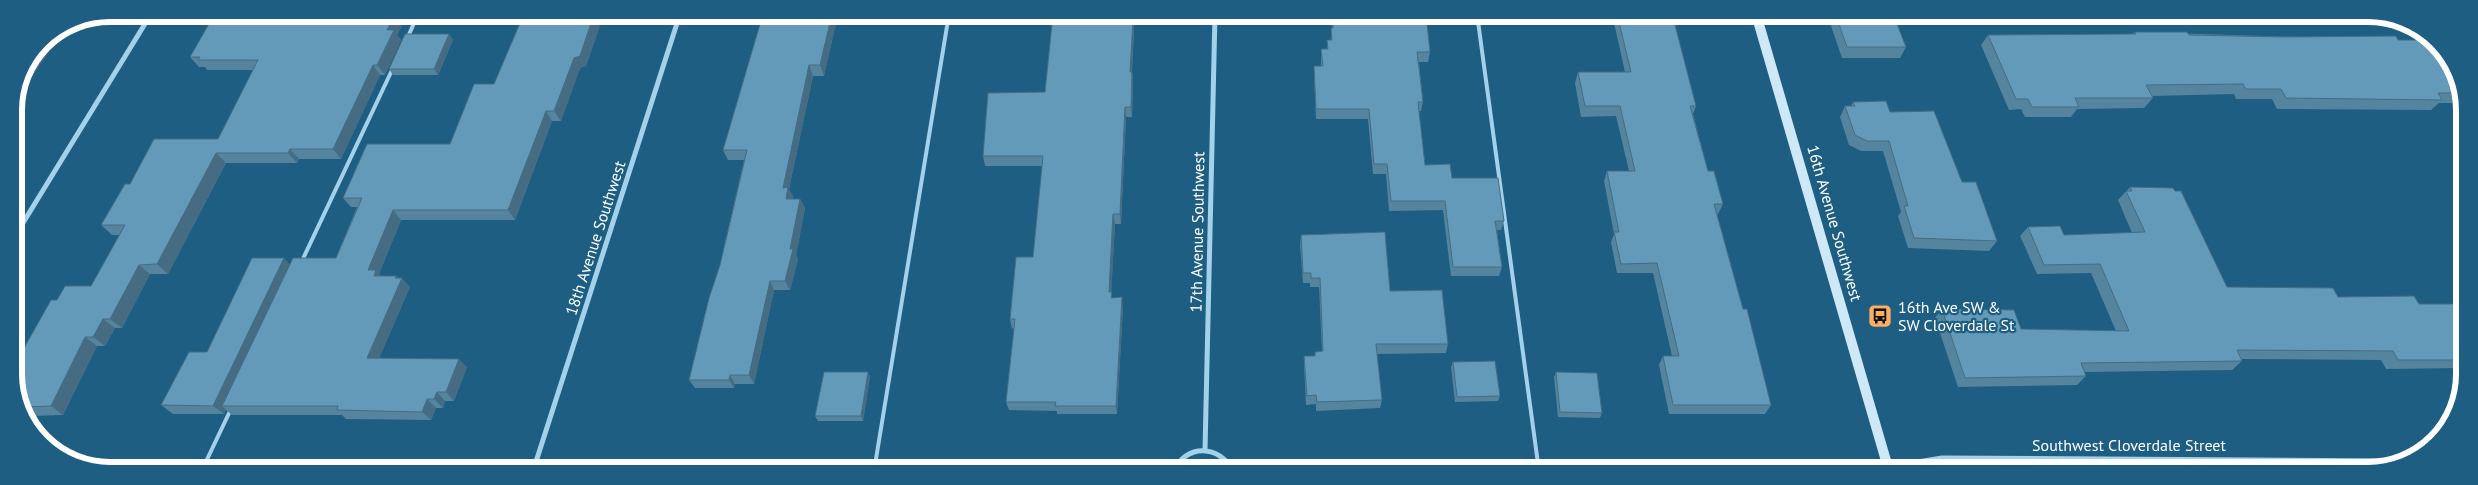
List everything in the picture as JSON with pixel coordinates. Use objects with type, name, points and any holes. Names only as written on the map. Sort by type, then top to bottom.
[{"type":"street","name":"16th Avenue Southwest","points":[[1758,22],[1886,462]]},
{"type":"street","points":[[22,225],[145,23]]},
{"type":"street","name":"18th Avenue Southwest","points":[[536,462],[677,23]]},
{"type":"street","name":"17th Avenue Southwest","points":[[1205,450],[1215,23]]},
{"type":"street","points":[[1178,462],[1189,453],[1205,450],[1221,454],[1230,462]]},
{"type":"street","name":"Southwest Cloverdale Street","points":[[1920,462],[1942,458],[2385,461]]},
{"type":"lane","points":[[1478,22],[1538,462]]},
{"type":"lane","points":[[406,41],[414,23]]},
{"type":"lane","points":[[875,462],[947,23]]},
{"type":"lane","points":[[299,265],[397,59]]},
{"type":"lane","points":[[206,462],[236,400]]},
{"type":"building","points":[[1333,22],[1427,22],[1430,52],[1417,52],[1423,102],[1418,102],[1425,165],[1450,164],[1452,178],[1498,178],[1504,221],[1495,221],[1502,267],[1453,267],[1445,201],[1391,201],[1387,164],[1374,164],[1369,109],[1316,109],[1314,66],[1323,66],[1321,49],[1328,49],[1327,40],[1332,40],[1331,28],[1333,28]]},
{"type":"building","points":[[1619,22],[1674,22],[1696,106],[1690,106],[1708,171],[1714,171],[1723,204],[1714,204],[1743,309],[1747,309],[1771,405],[1673,405],[1663,356],[1679,356],[1657,263],[1621,264],[1614,232],[1619,232],[1607,171],[1635,171],[1620,106],[1585,106],[1578,72],[1631,72]]},
{"type":"building","points":[[1838,22],[1896,22],[1906,47],[1847,47]]},
{"type":"building","points":[[209,23],[391,23],[387,30],[394,30],[377,65],[373,65],[333,149],[290,149],[288,153],[216,153],[157,264],[139,265],[110,319],[103,319],[93,337],[85,337],[51,406],[29,407],[24,392],[22,352],[51,300],[57,300],[65,286],[91,286],[125,225],[101,225],[125,184],[130,184],[154,139],[218,139],[258,60],[198,60],[200,57],[190,57]]},
{"type":"building","points":[[520,23],[591,23],[580,56],[574,58],[554,111],[546,111],[508,210],[393,210],[368,270],[376,270],[374,276],[396,276],[395,278],[402,278],[367,358],[459,359],[446,392],[437,392],[434,399],[427,399],[422,412],[337,410],[338,406],[222,406],[293,258],[336,258],[362,198],[343,198],[367,144],[450,144],[474,84],[494,84]]},
{"type":"building","points":[[760,23],[830,23],[820,65],[809,65],[783,188],[788,187],[786,199],[800,199],[790,249],[793,249],[785,281],[770,281],[749,375],[730,375],[729,380],[689,380],[709,298],[720,265],[747,150],[723,150]]},
{"type":"building","points":[[1052,23],[1133,23],[1130,72],[1132,72],[1131,107],[1125,107],[1120,214],[1113,214],[1109,292],[1112,292],[1111,298],[1122,297],[1116,406],[1055,406],[1056,402],[1006,402],[1015,319],[1010,319],[1016,257],[1033,257],[1043,156],[983,156],[988,93],[1045,92]]},
{"type":"building","points":[[2135,32],[2187,32],[2189,35],[2284,37],[2396,36],[2398,40],[2420,40],[2430,48],[2444,67],[2454,93],[2438,93],[2442,100],[2286,98],[2281,89],[2246,89],[2243,84],[2146,85],[2153,98],[2075,98],[2079,107],[2032,107],[2028,99],[2016,99],[1988,35],[2136,34]]},
{"type":"building","points":[[405,34],[449,34],[434,69],[389,69]]},
{"type":"building","points":[[1886,101],[1890,112],[1934,111],[1962,182],[1976,182],[1997,241],[1914,238],[1904,206],[1908,206],[1889,141],[1867,141],[1855,135],[1845,106],[1855,106],[1853,102]]},
{"type":"building","points":[[2130,187],[2173,188],[2175,191],[2181,191],[2227,287],[2333,288],[2338,297],[2414,296],[2419,304],[2456,304],[2456,360],[2398,360],[2393,351],[2237,350],[2242,361],[2081,363],[2086,376],[1965,378],[1942,309],[2014,310],[2021,329],[2129,331],[2100,264],[2044,265],[2028,227],[2060,226],[2064,235],[2145,232],[2126,191],[2132,191]]},
{"type":"building","points":[[1385,232],[1390,291],[1442,290],[1448,344],[1376,344],[1382,400],[1317,402],[1316,395],[1307,396],[1304,356],[1315,356],[1315,352],[1323,351],[1320,278],[1311,278],[1311,273],[1303,273],[1301,235]]},
{"type":"building","points":[[252,258],[284,258],[213,406],[161,405],[189,352],[207,352]]},
{"type":"building","points":[[1495,361],[1500,396],[1457,397],[1453,362]]},
{"type":"building","points":[[824,372],[868,372],[861,416],[815,416]]},
{"type":"building","points":[[1556,372],[1597,373],[1602,413],[1560,412]]},
{"type":"place","name":"16th Ave SW & SW Cloverdale St","points":[[1880,316]]}]
